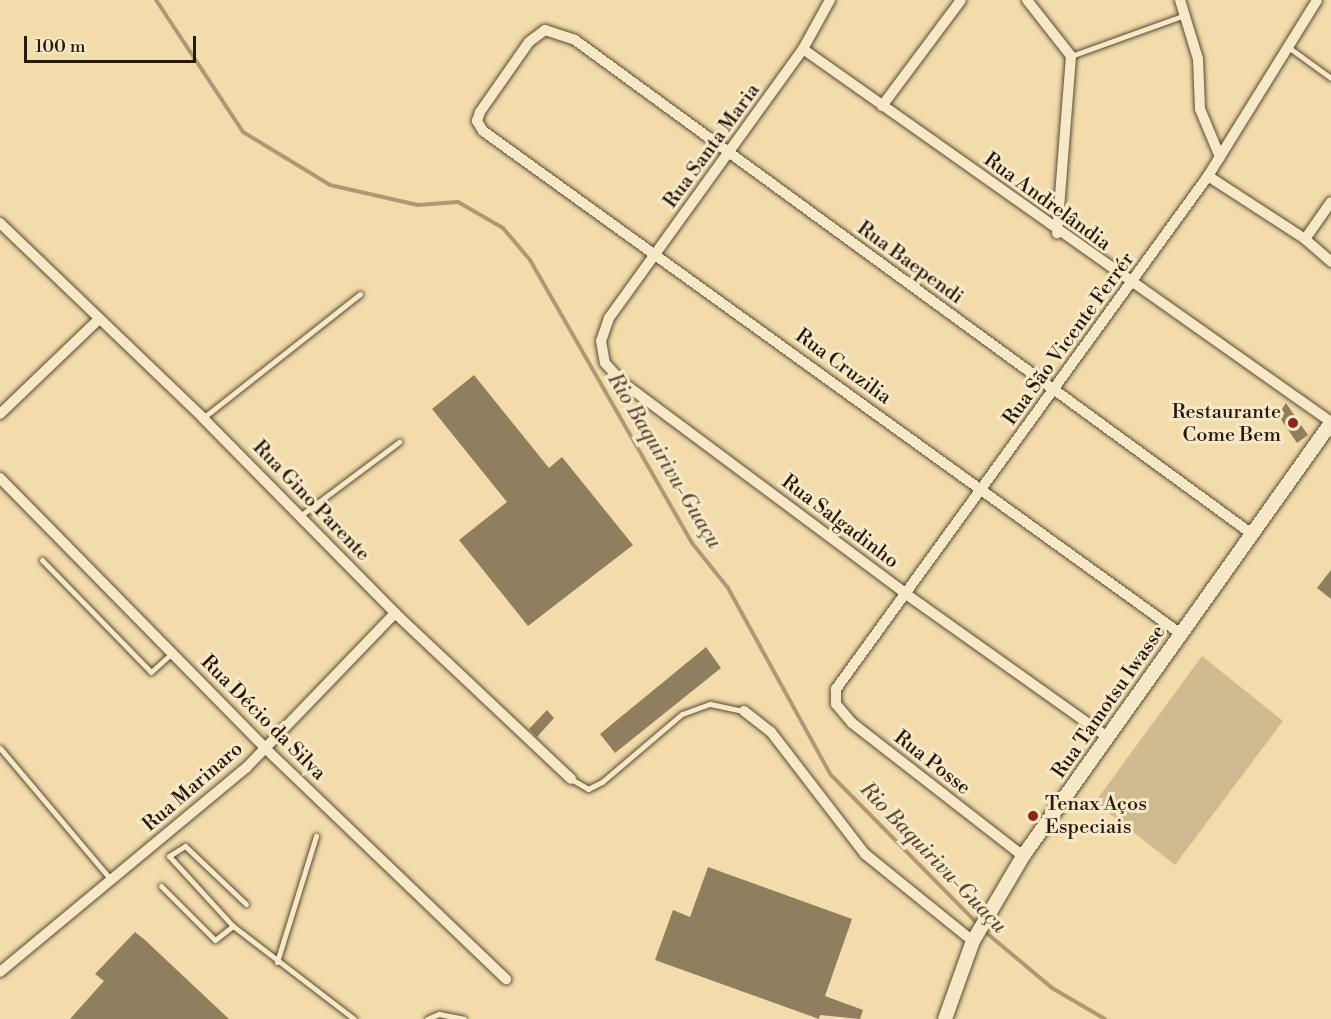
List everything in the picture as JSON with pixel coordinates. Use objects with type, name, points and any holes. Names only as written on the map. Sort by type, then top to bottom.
[{"type":"street","name":"Rua Santa Maria","points":[[617,309],[803,49],[830,0]]},
{"type":"street","points":[[882,106],[961,0]]},
{"type":"street","points":[[1028,0],[1071,56],[1057,233]]},
{"type":"street","points":[[1180,0],[1187,15],[1198,58],[1200,109],[1220,157]]},
{"type":"street","name":"Rua São Vicente Ferrér","points":[[836,688],[1132,284],[1208,176],[1317,0]]},
{"type":"street","name":"Rua Cruzilia","points":[[544,30],[529,42],[480,112],[477,121],[483,130],[1181,634]]},
{"type":"street","name":"Rua Baependi","points":[[544,30],[575,40],[728,154],[1252,534]]},
{"type":"street","name":"Rua Andrelândia","points":[[803,49],[1057,233],[1331,423]]},
{"type":"street","points":[[1208,176],[1305,239],[1331,262]]},
{"type":"street","points":[[1305,239],[1331,202]]},
{"type":"street","name":"Rua Gino Parente","points":[[0,223],[203,418],[395,613],[571,779]]},
{"type":"street","name":"Rua Salgadinho","points":[[617,309],[601,341],[612,372],[906,594],[1107,737]]},
{"type":"street","points":[[0,414],[99,319]]},
{"type":"street","name":"Rua Tamotsu Iwasse","points":[[945,1019],[973,940],[1023,856],[1252,534],[1326,441],[1331,423]]},
{"type":"street","name":"Rua Décio da Silva","points":[[0,478],[265,748],[506,979]]},
{"type":"street","name":"Rua Marinaro","points":[[0,972],[265,748],[395,613]]},
{"type":"street","name":"Rua Posse","points":[[836,688],[836,705],[852,723],[1023,856]]},
{"type":"street","points":[[744,711],[771,732],[865,854],[973,940]]},
{"type":"lane","points":[[1071,56],[1187,15]]},
{"type":"lane","points":[[1288,47],[1331,78]]},
{"type":"lane","points":[[203,418],[360,294]]},
{"type":"lane","points":[[300,516],[399,442]]},
{"type":"lane","points":[[42,560],[151,672],[172,653]]},
{"type":"lane","name":"Rua Gino Parente","points":[[571,779],[588,789],[602,782],[658,730],[682,714],[710,704],[744,711]]},
{"type":"lane","points":[[0,748],[111,880]]},
{"type":"lane","points":[[277,962],[316,836]]},
{"type":"lane","points":[[246,904],[185,846],[169,856],[232,926],[354,1019]]},
{"type":"lane","points":[[162,886],[215,940],[232,926]]},
{"type":"lane","points":[[427,1019],[439,1014],[464,1019]]},
{"type":"shaded area","points":[[1202,656],[1283,721],[1175,865],[1095,802]]},
{"type":"building","points":[[474,375],[549,468],[562,457],[633,545],[528,626],[459,540],[507,502],[432,409]]},
{"type":"building","name":"Restaurante Come Bem","points":[[1286,403],[1308,435],[1297,443],[1278,415]]},
{"type":"building","points":[[1331,570],[1331,599],[1317,588]]},
{"type":"building","points":[[706,647],[721,668],[615,753],[600,734]]},
{"type":"building","points":[[547,710],[554,718],[537,737],[529,729]]},
{"type":"building","points":[[708,867],[852,919],[825,996],[863,1010],[860,1019],[820,1015],[819,1019],[655,960],[673,910],[690,917]]},
{"type":"building","points":[[135,932],[229,1019],[70,1019],[104,981],[95,974]]},
{"type":"waterway","name":"Rio Baquirivu-Guaçu","points":[[156,0],[243,132],[330,185],[418,205],[458,202],[503,228],[530,260],[692,543],[728,588],[831,775],[978,924]]},
{"type":"waterway","name":"Rio Baquirivu-Guaçu","points":[[983,930],[1052,988],[1105,1019]]},
{"type":"place","name":"Restaurante Come Bem","points":[[1293,423]]},
{"type":"place","name":"Tenax Aços Especiais","points":[[1033,816]]}]
